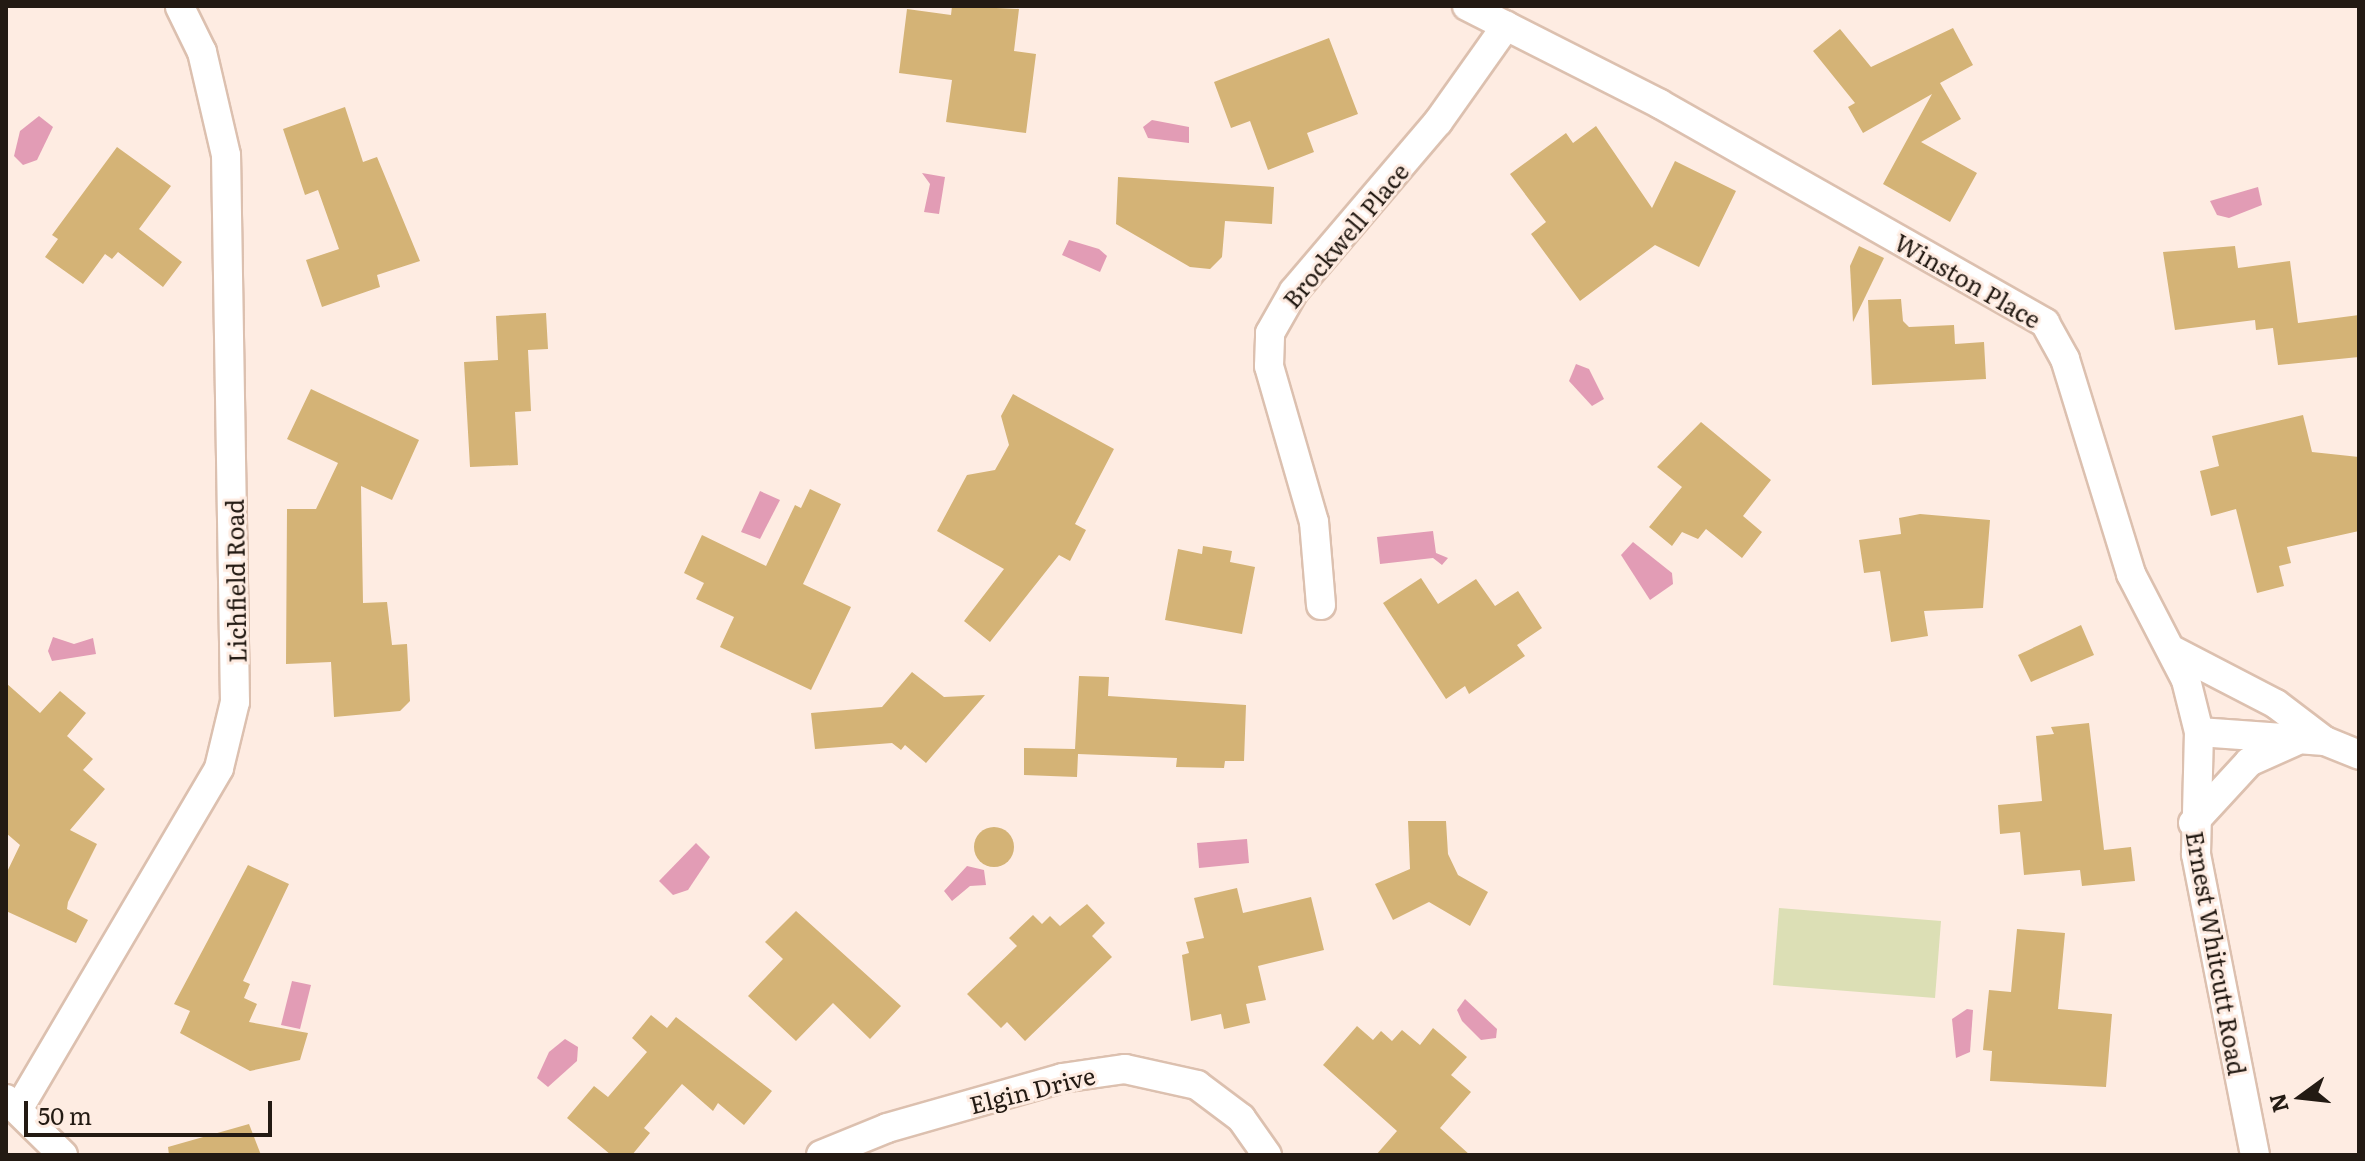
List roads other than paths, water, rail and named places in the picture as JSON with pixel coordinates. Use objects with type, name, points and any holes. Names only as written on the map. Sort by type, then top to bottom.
[{"type":"street","points":[[1467,6],[1506,26]]},
{"type":"street","name":"Lichfield Road","points":[[13,1103],[219,768],[235,702],[226,155],[202,52],[180,7]]},
{"type":"street","name":"Brockwell Place","points":[[1321,605],[1314,522],[1269,366],[1270,333],[1294,291],[1438,122],[1506,26]]},
{"type":"street","name":"Winston Place","points":[[1506,26],[1660,104],[2045,323],[2065,359],[2131,574],[2172,650],[2199,732]]},
{"type":"street","points":[[2172,650],[2276,704],[2314,740]]},
{"type":"street","points":[[2199,732],[2314,740],[2359,755]]},
{"type":"street","name":"Ernest Whitcutt Road","points":[[2199,732],[2193,823],[2255,1155]]},
{"type":"street","points":[[2193,823],[2249,762],[2314,740]]},
{"type":"street","name":"Elgin Drive","points":[[821,1155],[902,1124],[1062,1078],[1125,1069],[1197,1085],[1241,1118],[1267,1155]]},
{"type":"street","points":[[13,1103],[63,1155]]}]
